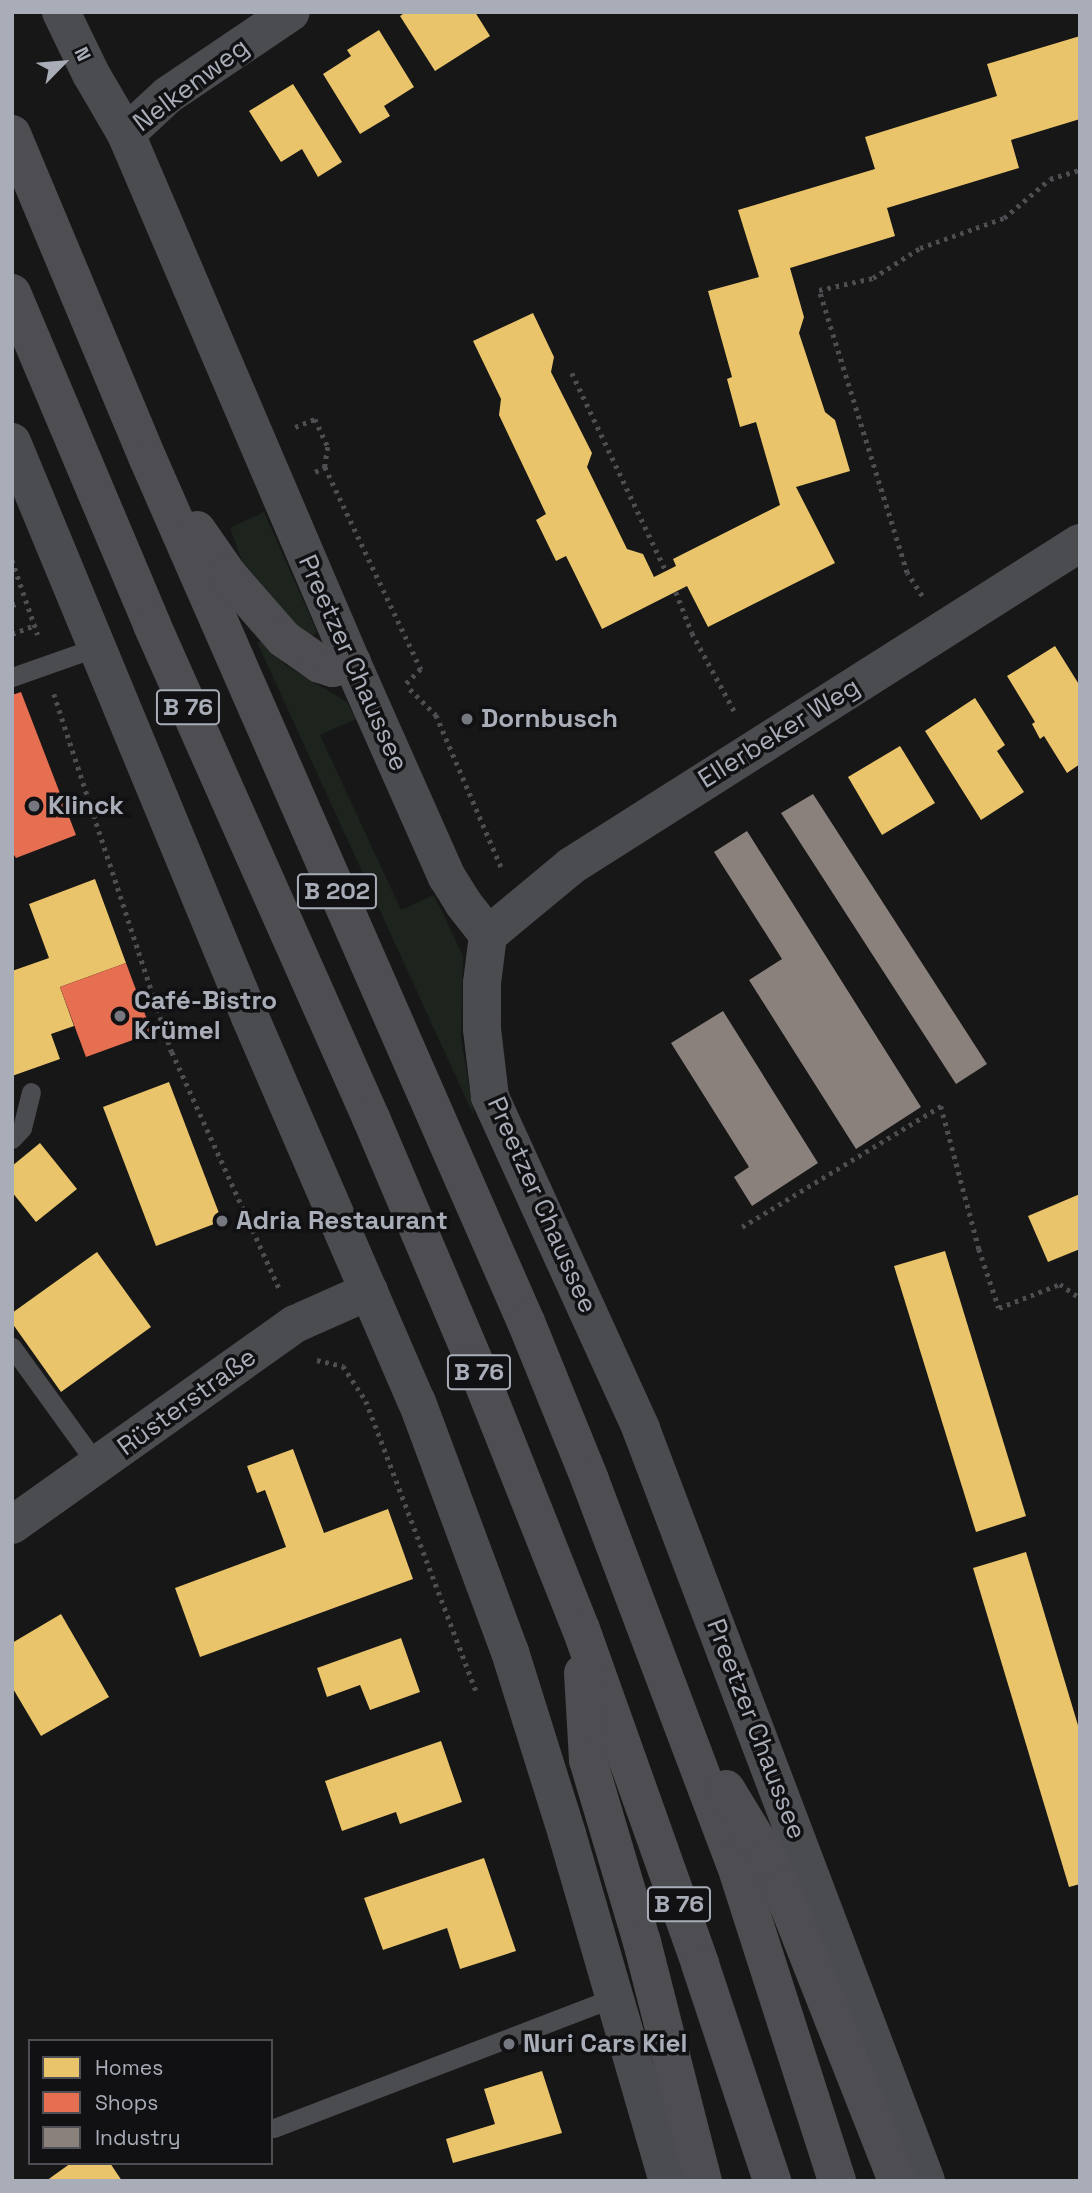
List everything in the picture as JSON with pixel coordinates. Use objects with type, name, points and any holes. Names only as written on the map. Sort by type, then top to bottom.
[{"type":"highway","points":[[12,134],[148,459],[229,576],[284,639],[320,664],[332,668],[352,663]]},
{"type":"highway","name":"B 76","points":[[12,293],[152,625],[459,1326],[581,1629],[704,1977],[772,2181]]},
{"type":"highway","name":"B 202","points":[[148,459],[526,1322]]},
{"type":"highway","name":"B 76","points":[[526,1322],[683,1718],[743,1887],[837,2181]]},
{"type":"highway","points":[[581,1629],[588,1760],[642,1942],[703,2181]]},
{"type":"highway","points":[[683,1718],[768,1858],[897,2181]]},
{"type":"street","name":"Preetzer Chaussee","points":[[61,12],[90,74],[125,134],[447,877],[488,935],[482,984],[482,1029],[491,1097],[535,1201],[595,1321],[641,1429],[926,2181]]},
{"type":"street","name":"Nelkenweg","points":[[125,134],[168,95],[291,12]]},
{"type":"street","points":[[12,442],[250,1017],[417,1402],[510,1652],[616,1997],[668,2181]]},
{"type":"street","name":"Ellerbeker Weg","points":[[488,935],[571,866],[1080,542]]},
{"type":"street","name":"Rüsterstraße","points":[[12,1525],[295,1324],[369,1291]]},
{"type":"lane","points":[[12,677],[97,647]]},
{"type":"lane","points":[[12,1139],[22,1128],[31,1092]]},
{"type":"lane","points":[[12,1347],[98,1466]]},
{"type":"lane","points":[[274,2128],[616,1997]]},
{"type":"path","points":[[942,629],[907,572],[819,290],[873,278],[919,248],[1004,218],[1050,179],[1080,170]]},
{"type":"path","points":[[572,373],[666,571]]},
{"type":"path","points":[[292,429],[315,419],[328,447],[325,467],[421,669],[405,684]]},
{"type":"path","points":[[315,472],[325,467]]},
{"type":"path","points":[[12,560],[36,625],[46,665],[172,1052],[295,1324],[316,1359],[342,1366],[366,1401],[479,1701]]},
{"type":"path","points":[[676,592],[692,633],[754,748]]},
{"type":"path","points":[[12,634],[36,625]]},
{"type":"path","points":[[742,1227],[941,1106],[979,1249],[999,1308],[1060,1284],[1080,1298]]},
{"type":"shaded area","points":[[264,512],[317,632],[308,640],[245,569],[230,528]]},
{"type":"shaded area","points":[[266,641],[285,665],[347,702],[356,719],[320,735],[401,910],[434,895],[463,956],[461,1038],[474,1116],[257,642]]},
{"type":"building: Homes","points":[[406,12],[475,12],[490,36],[435,71],[400,16]]},
{"type":"building: Homes","points":[[379,30],[414,87],[384,106],[390,116],[360,134],[323,74],[351,56],[347,50]]},
{"type":"building: Homes","points":[[1080,36],[1080,119],[1011,140],[1019,168],[887,208],[895,236],[790,268],[804,317],[799,333],[825,412],[835,420],[850,471],[796,487],[835,563],[708,627],[687,586],[602,629],[566,556],[556,561],[536,520],[546,514],[499,415],[501,399],[473,341],[533,313],[554,357],[551,372],[592,453],[587,467],[627,549],[643,554],[654,577],[676,566],[673,559],[780,505],[756,422],[740,427],[727,379],[732,377],[708,291],[759,277],[738,210],[875,169],[865,137],[997,96],[987,64]]},
{"type":"building: Homes","points":[[293,84],[342,162],[318,177],[302,149],[281,162],[249,111]]},
{"type":"building: Homes","points":[[1055,646],[1080,686],[1080,764],[1067,773],[1044,736],[1040,739],[1032,724],[1035,722],[1007,676]]},
{"type":"building: Homes","points":[[975,698],[1005,745],[997,751],[1024,792],[981,820],[925,731]]},
{"type":"building: Homes","points":[[900,746],[935,803],[882,835],[848,777]]},
{"type":"building: Homes","points":[[95,879],[126,963],[60,987],[74,1026],[51,1034],[60,1059],[12,1076],[12,971],[49,958],[29,904]]},
{"type":"building: Homes","points":[[169,1082],[222,1221],[156,1246],[103,1107]]},
{"type":"building: Homes","points":[[40,1143],[77,1189],[36,1222],[12,1192],[12,1166]]},
{"type":"building: Homes","points":[[1080,1194],[1080,1249],[1048,1262],[1028,1216]]},
{"type":"building: Homes","points":[[945,1251],[1026,1516],[976,1532],[894,1266]]},
{"type":"building: Homes","points":[[97,1252],[151,1327],[61,1392],[12,1323],[12,1313]]},
{"type":"building: Homes","points":[[293,1449],[324,1533],[388,1509],[413,1579],[200,1657],[175,1588],[286,1547],[265,1490],[257,1493],[247,1466]]},
{"type":"building: Homes","points":[[1026,1552],[1080,1732],[1080,1884],[1069,1887],[973,1568]]},
{"type":"building: Homes","points":[[61,1614],[109,1697],[41,1736],[12,1687],[12,1643]]},
{"type":"building: Homes","points":[[401,1638],[420,1692],[370,1710],[360,1685],[327,1697],[317,1668]]},
{"type":"building: Homes","points":[[441,1741],[462,1802],[400,1824],[396,1812],[342,1831],[325,1781]]},
{"type":"building: Homes","points":[[484,1858],[516,1951],[460,1969],[447,1928],[383,1950],[364,1898]]},
{"type":"building: Homes","points":[[542,2071],[562,2133],[453,2163],[446,2139],[495,2124],[484,2089]]},
{"type":"building: Homes","points":[[68,2165],[111,2165],[122,2181],[46,2181]]},
{"type":"building: Shops","points":[[21,692],[76,835],[16,858],[12,852],[12,695]]},
{"type":"building: Shops","points":[[126,963],[152,1033],[86,1057],[60,987]]},
{"type":"building: Industry","points":[[813,794],[987,1064],[956,1084],[781,813]]},
{"type":"building: Industry","points":[[747,831],[921,1107],[856,1149],[749,980],[782,959],[714,852]]},
{"type":"building: Industry","points":[[723,1011],[818,1163],[752,1206],[734,1177],[749,1167],[671,1043]]},
{"type":"place","name":"Dornbusch","points":[[467,719]]},
{"type":"place","name":"Klinck","points":[[34,806]]},
{"type":"place","name":"Café-Bistro Krümel","points":[[120,1016]]},
{"type":"place","name":"Adria Restaurant","points":[[222,1221]]},
{"type":"place","name":"Nuri Cars Kiel","points":[[509,2044]]}]
